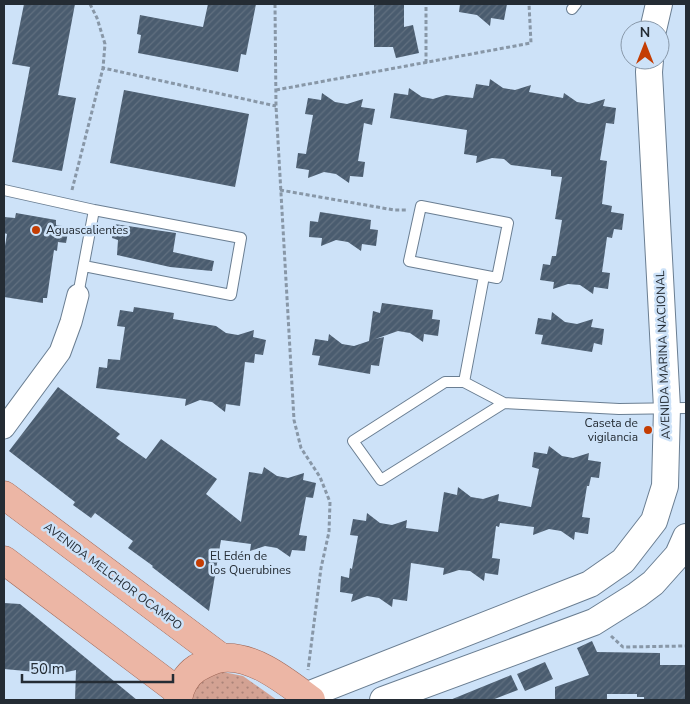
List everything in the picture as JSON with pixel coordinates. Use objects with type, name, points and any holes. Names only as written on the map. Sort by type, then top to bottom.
[{"type":"main road","name":"AVENIDA MELCHOR OCAMPO","points":[[4,495],[222,658]]},
{"type":"main road","points":[[4,560],[178,696],[190,672],[204,664],[222,658],[240,659],[269,670],[308,698]]},
{"type":"street","points":[[655,20],[659,4]]},
{"type":"street","name":"AVENIDA MARINA NACIONAL","points":[[308,698],[590,584],[623,561],[654,521],[665,486],[677,408],[649,70]]},
{"type":"street","points":[[6,421],[60,352],[78,295]]},
{"type":"street","points":[[383,700],[594,622],[637,595],[684,552]]},
{"type":"lane","points":[[4,190],[68,205],[241,238],[231,295],[84,266]]},
{"type":"lane","points":[[421,206],[508,222],[497,278],[484,276],[408,261],[421,206]]},
{"type":"lane","points":[[78,295],[94,210]]},
{"type":"lane","points":[[464,382],[484,276]]},
{"type":"lane","points":[[504,403],[381,480],[353,441],[445,382],[464,382],[504,403],[619,409],[677,408]]},
{"type":"path","points":[[68,205],[103,68],[105,44],[98,18],[90,4]]},
{"type":"path","points":[[275,4],[276,106],[294,420],[301,448],[320,478],[330,502],[329,532],[321,568],[308,698]]},
{"type":"path","points":[[426,4],[426,63]]},
{"type":"path","points":[[276,90],[531,43],[529,4]]},
{"type":"path","points":[[103,68],[276,106]]},
{"type":"path","points":[[280,190],[394,210],[419,211]]},
{"type":"path","points":[[594,622],[623,647],[686,646]]},
{"type":"shaded area","points":[[218,671],[243,676],[277,700],[188,700],[195,681]]},
{"type":"building","points":[[24,4],[75,4],[58,95],[76,98],[62,171],[12,162],[30,67],[12,64]]},
{"type":"building","points":[[208,4],[256,4],[246,55],[241,54],[238,72],[138,53],[141,35],[137,34],[140,15],[203,27]]},
{"type":"building","points":[[374,4],[404,4],[404,27],[413,25],[419,53],[396,58],[393,47],[374,47]]},
{"type":"building","points":[[460,4],[507,4],[504,20],[491,18],[490,26],[477,15],[459,12]]},
{"type":"building","points":[[490,79],[503,88],[515,90],[531,85],[529,92],[563,98],[564,93],[577,102],[589,104],[605,99],[603,106],[616,108],[614,124],[606,123],[600,160],[607,161],[602,204],[612,206],[611,212],[624,214],[622,230],[614,229],[612,238],[607,237],[602,272],[610,273],[608,289],[594,287],[593,294],[580,285],[568,284],[553,289],[554,282],[540,280],[543,264],[550,265],[552,256],[556,256],[562,220],[555,219],[562,177],[551,176],[551,170],[511,165],[504,159],[492,158],[476,163],[477,156],[464,154],[467,130],[390,118],[394,93],[408,95],[409,88],[422,97],[433,99],[446,95],[473,98],[476,84],[489,86]]},
{"type":"building","points":[[124,90],[249,114],[235,187],[110,163]]},
{"type":"building","points":[[322,93],[335,102],[347,104],[363,99],[361,107],[375,109],[372,125],[364,123],[358,161],[365,162],[363,177],[350,176],[349,183],[336,174],[324,172],[308,178],[309,170],[296,168],[298,153],[306,154],[313,115],[305,114],[308,98],[321,100]]},
{"type":"building","points":[[320,212],[371,220],[370,229],[378,230],[376,246],[362,244],[361,251],[348,242],[336,240],[321,246],[322,238],[309,237],[310,221],[318,222]]},
{"type":"building","points":[[16,213],[56,220],[56,225],[69,227],[66,243],[58,242],[57,251],[54,250],[47,298],[43,298],[43,303],[4,297],[4,252],[7,234],[4,233],[4,217],[15,218]]},
{"type":"building","points":[[114,224],[176,233],[173,252],[214,261],[212,271],[170,267],[117,255],[118,240],[112,238]]},
{"type":"building","points":[[382,303],[433,310],[432,319],[440,320],[438,336],[424,334],[423,342],[410,333],[398,331],[375,339],[384,337],[379,366],[371,365],[370,374],[318,365],[320,356],[312,355],[315,339],[328,341],[329,334],[342,344],[354,346],[369,341],[373,311],[380,313]]},
{"type":"building","points":[[134,307],[174,313],[173,319],[216,326],[226,333],[238,335],[254,330],[253,337],[266,340],[263,355],[255,354],[254,363],[245,362],[240,406],[226,404],[225,412],[212,402],[200,400],[185,406],[186,399],[96,388],[99,367],[107,368],[108,359],[120,360],[125,327],[117,326],[120,310],[133,312]]},
{"type":"building","points":[[552,312],[565,322],[577,324],[593,319],[591,327],[604,329],[602,345],[594,343],[592,352],[541,344],[543,335],[535,334],[538,318],[551,320]]},
{"type":"building","points":[[58,387],[120,434],[116,438],[146,459],[161,439],[217,479],[206,494],[241,522],[249,472],[262,474],[264,467],[277,476],[288,478],[304,473],[303,480],[316,483],[313,498],[306,497],[299,535],[307,536],[305,551],[292,550],[290,557],[277,548],[265,546],[250,551],[251,544],[221,540],[209,611],[128,548],[133,541],[95,513],[91,518],[73,505],[75,502],[9,451]]},
{"type":"building","points":[[549,446],[562,456],[573,458],[589,453],[588,460],[601,462],[599,478],[591,477],[589,486],[587,486],[582,517],[590,518],[588,534],[575,532],[574,540],[561,531],[549,529],[533,535],[534,527],[500,523],[499,527],[496,526],[492,558],[500,559],[498,575],[485,573],[484,581],[470,571],[459,570],[443,575],[444,568],[411,563],[407,601],[393,599],[392,607],[379,598],[367,596],[351,602],[353,594],[340,592],[341,576],[349,578],[350,568],[352,569],[358,536],[350,535],[353,519],[366,521],[367,513],[380,523],[392,525],[407,520],[406,528],[438,532],[444,492],[457,495],[458,487],[471,497],[483,499],[499,494],[498,501],[531,507],[539,469],[532,467],[534,452],[547,454]]},
{"type":"building","points":[[4,603],[20,604],[137,700],[75,700],[76,670],[58,674],[4,669]]},
{"type":"building","points":[[592,641],[597,652],[660,653],[660,665],[686,665],[686,700],[644,700],[644,697],[637,697],[637,694],[607,694],[607,700],[555,700],[555,687],[589,675],[577,648]]},
{"type":"building","points":[[545,662],[553,679],[525,691],[517,674]]},
{"type":"building","points":[[511,675],[518,690],[492,700],[450,700]]},
{"type":"place","name":"Aguascalientes","points":[[36,230]]},
{"type":"place","name":"Caseta de vigilancia","points":[[648,430]]},
{"type":"place","name":"El Edén de los Querubines","points":[[200,563]]}]
